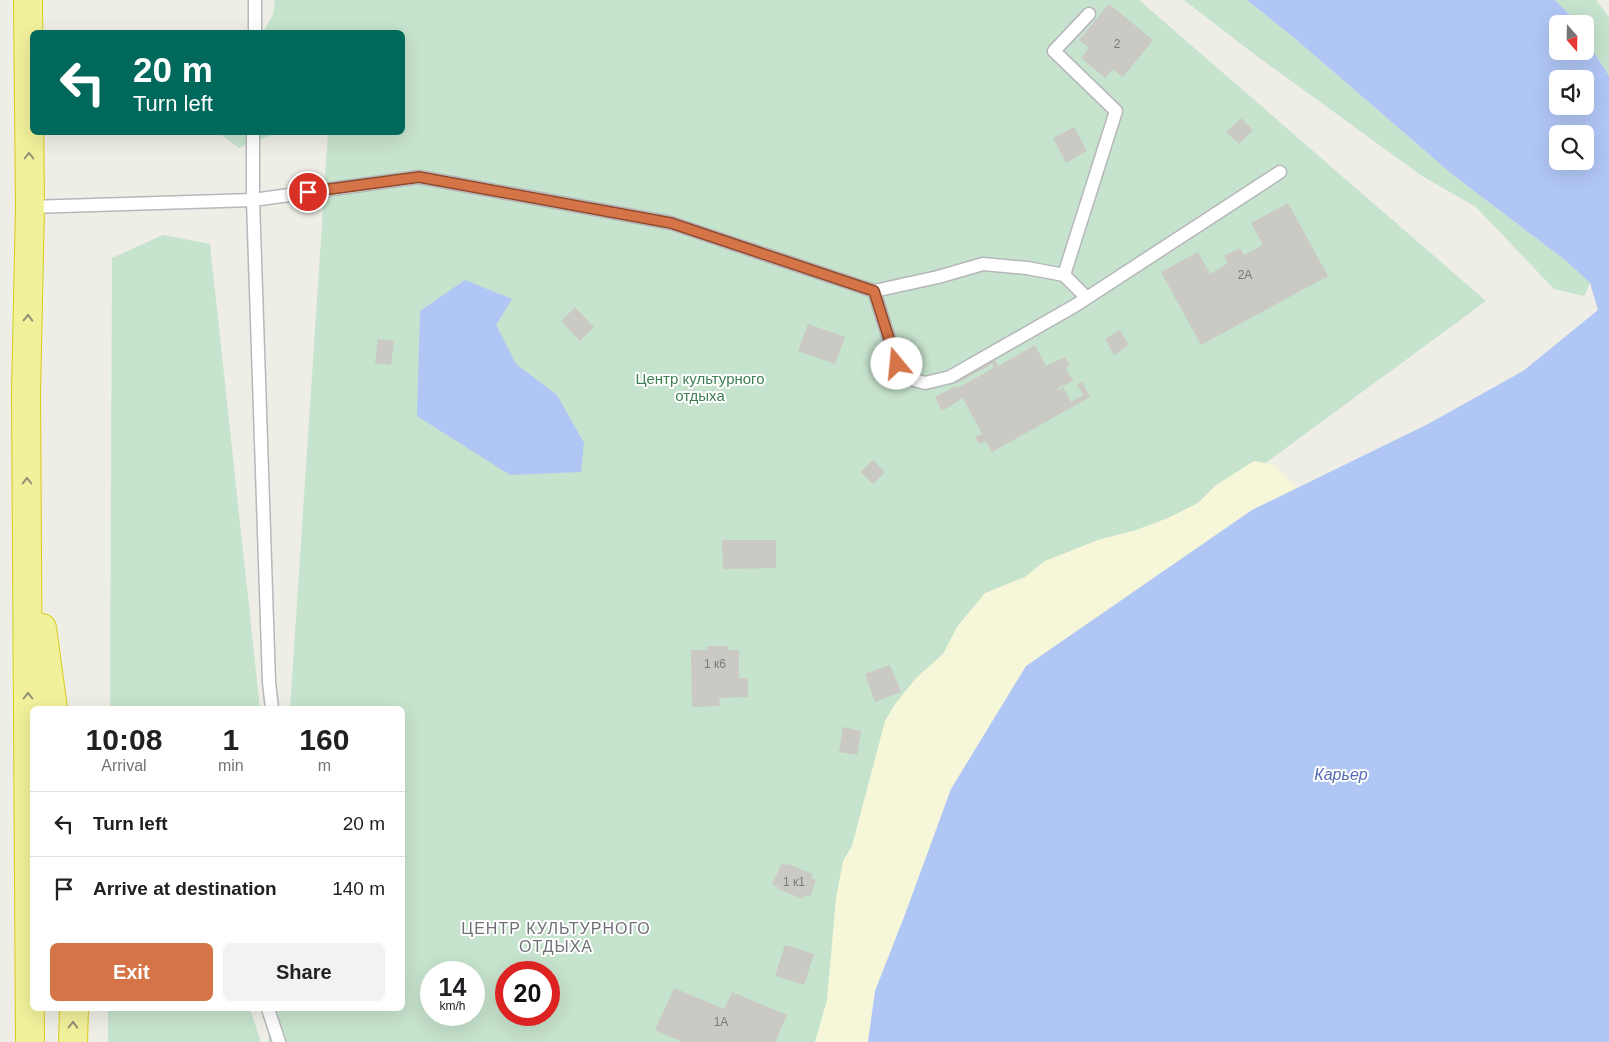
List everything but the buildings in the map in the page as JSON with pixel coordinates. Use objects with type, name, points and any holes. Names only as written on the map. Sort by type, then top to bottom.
[{"type":"highway","points":[[28,0],[30,207],[26,393],[30,1042]]},
{"type":"highway","points":[[27,513],[53,706]]},
{"type":"highway","points":[[73,1042],[74,1011]]},
{"type":"lane","points":[[254,30],[255,0]]},
{"type":"lane","points":[[1064,275],[1116,111],[1054,52],[1089,14]]},
{"type":"lane","points":[[253,135],[252,200],[272,706]]},
{"type":"lane","points":[[874,291],[897,364],[907,378],[925,382],[950,377],[1087,298],[1280,172]]},
{"type":"lane","points":[[30,207],[252,200],[419,177],[671,223],[874,291],[938,277],[983,264],[1027,268],[1064,275],[1087,298]]},
{"type":"lane","points":[[269,1011],[279,1042]]},
{"type":"green space","name":"Центр культурного отдыха","points":[[275,0],[1139,0],[1486,301],[1237,484],[931,696],[856,1042],[268,1042],[271,1011],[405,1011],[405,706],[290,706],[328,135],[405,135],[405,30],[264,30],[273,15]]},
{"type":"green space","points":[[1184,0],[1247,0],[1292,36],[1453,175],[1565,260],[1590,283],[1584,296],[1554,289],[1476,207],[1422,176],[1250,51]]},
{"type":"green space","points":[[1555,0],[1596,0],[1609,17],[1609,76],[1594,52],[1594,15],[1570,15]]},
{"type":"green space","points":[[222,135],[271,135],[239,148]]},
{"type":"green space","points":[[163,235],[210,244],[260,706],[110,706],[112,258]]},
{"type":"green space","points":[[108,1011],[251,1011],[261,1042],[108,1042]]},
{"type":"sand","points":[[1254,461],[1274,465],[1297,488],[1252,510],[904,917],[875,991],[868,1042],[815,1042],[827,1000],[836,898],[843,861],[852,846],[885,721],[895,704],[916,678],[943,654],[957,627],[985,593],[1025,577],[1045,561],[1098,540],[1136,530],[1168,518],[1198,503],[1216,485]]},
{"type":"water","name":"Карьер","points":[[1247,0],[1555,0],[1570,15],[1549,15],[1549,60],[1594,60],[1594,52],[1609,76],[1609,1042],[868,1042],[875,991],[951,789],[1026,666],[1252,510],[1428,424],[1523,371],[1598,310],[1590,283],[1565,260],[1453,175],[1292,36]]},
{"type":"water","points":[[465,280],[512,299],[496,325],[516,364],[557,395],[584,443],[581,472],[510,475],[417,416],[420,311]]},
{"type":"district","name":"ЦЕНТР КУЛЬТУРНОГО ОТДЫХА","points":[[556,937]]},
{"type":"route","points":[[308,192],[419,177],[671,223],[874,291],[897,364]]}]
